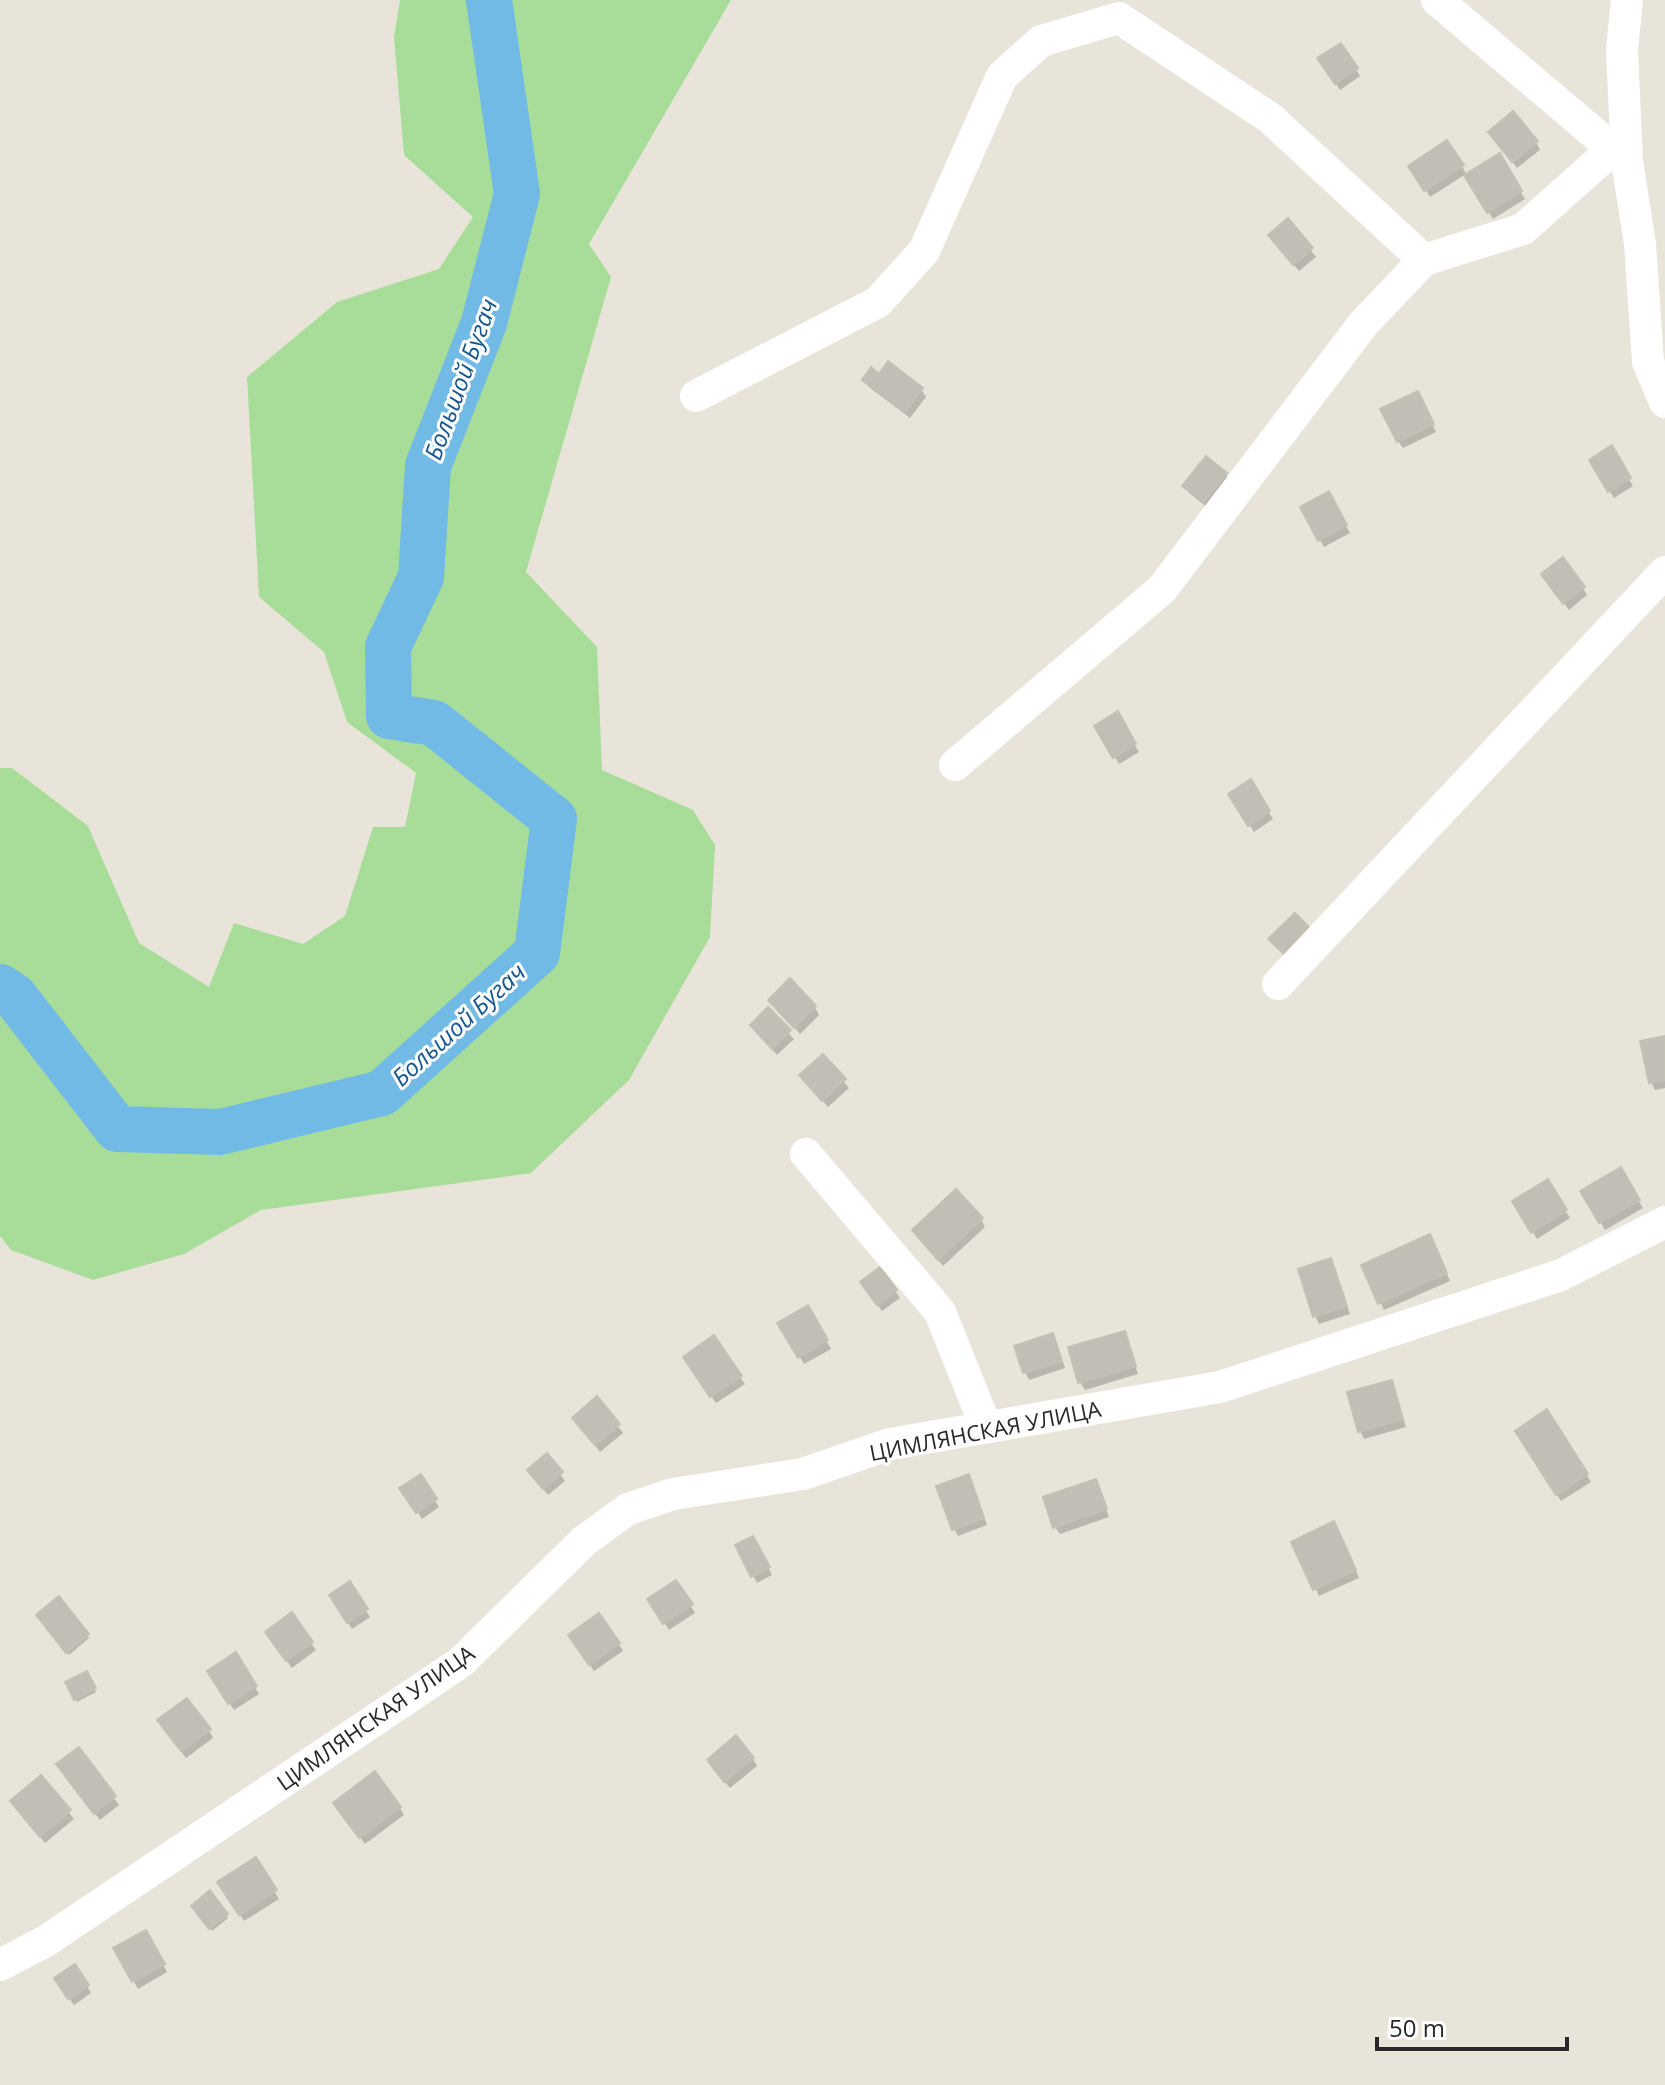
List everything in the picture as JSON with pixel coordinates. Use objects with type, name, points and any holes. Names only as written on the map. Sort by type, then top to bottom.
[{"type":"street","points":[[1437,0],[1620,154]]},
{"type":"street","points":[[1627,0],[1622,49],[1620,154],[1640,244],[1648,362],[1665,402]]},
{"type":"street","points":[[696,396],[878,302],[924,251],[1002,76],[1041,41],[1119,18],[1270,118],[1424,260]]},
{"type":"street","points":[[955,765],[1162,589],[1364,323],[1424,260],[1523,229],[1620,154]]},
{"type":"street","points":[[1640,244],[1665,265]]},
{"type":"street","points":[[1278,984],[1665,572]]},
{"type":"street","points":[[806,1154],[940,1312],[986,1427]]},
{"type":"street","name":"ЦИМЛЯНСКАЯ УЛИЦА","points":[[0,1965],[46,1941],[461,1662],[584,1541],[628,1509],[673,1494],[803,1474],[890,1444],[1220,1387],[1561,1275],[1665,1222]]},
{"type":"green space","points":[[400,0],[731,0],[589,244],[611,277],[526,572],[597,647],[602,770],[693,810],[715,845],[710,937],[629,1080],[531,1173],[261,1210],[184,1254],[93,1280],[11,1250],[0,1236],[0,768],[12,768],[88,826],[139,943],[209,987],[234,923],[303,944],[345,916],[373,827],[405,827],[416,773],[347,722],[324,652],[259,597],[247,377],[337,302],[439,269],[473,217],[404,155],[394,37]]},
{"type":"building","points":[[1341,43],[1358,68],[1335,84],[1317,58]]},
{"type":"building","points":[[1513,111],[1538,141],[1512,162],[1488,132]]},
{"type":"building","points":[[1447,140],[1464,165],[1424,191],[1408,166]]},
{"type":"building","points":[[1500,153],[1522,191],[1487,213],[1464,175]]},
{"type":"building","points":[[1288,218],[1313,248],[1293,265],[1268,235]]},
{"type":"building","points":[[888,361],[923,388],[905,412],[862,380],[871,367],[879,374]]},
{"type":"building","points":[[1418,391],[1434,424],[1397,442],[1380,409]]},
{"type":"building","points":[[1612,445],[1631,478],[1608,492],[1589,460]]},
{"type":"building","points":[[1206,456],[1227,473],[1204,502],[1182,486]]},
{"type":"building","points":[[1329,491],[1347,525],[1318,541],[1300,507]]},
{"type":"building","points":[[1563,557],[1585,587],[1563,604],[1541,574]]},
{"type":"building","points":[[1118,711],[1136,744],[1113,758],[1094,726]]},
{"type":"building","points":[[1251,779],[1270,811],[1248,826],[1228,794]]},
{"type":"building","points":[[1295,913],[1315,933],[1288,958],[1268,939]]},
{"type":"building","points":[[790,978],[816,1006],[794,1028],[768,1000]]},
{"type":"building","points":[[768,1007],[791,1030],[772,1049],[750,1025]]},
{"type":"building","points":[[1665,1036],[1665,1080],[1649,1083],[1640,1041]]},
{"type":"building","points":[[823,1054],[846,1079],[822,1101],[799,1075]]},
{"type":"building","points":[[1621,1167],[1640,1200],[1599,1223],[1580,1191]]},
{"type":"building","points":[[1548,1179],[1567,1210],[1531,1233],[1512,1201]]},
{"type":"building","points":[[956,1189],[983,1218],[938,1260],[912,1230]]},
{"type":"building","points":[[1430,1234],[1447,1273],[1378,1304],[1361,1265]]},
{"type":"building","points":[[1331,1258],[1347,1306],[1313,1317],[1298,1269]]},
{"type":"building","points":[[880,1267],[897,1290],[877,1305],[860,1282]]},
{"type":"building","points":[[808,1305],[828,1340],[798,1358],[777,1323]]},
{"type":"building","points":[[1125,1331],[1136,1366],[1078,1383],[1068,1347]]},
{"type":"building","points":[[1053,1333],[1062,1361],[1023,1373],[1014,1346]]},
{"type":"building","points":[[714,1335],[742,1376],[710,1397],[683,1357]]},
{"type":"building","points":[[1392,1380],[1403,1419],[1358,1432],[1347,1392]]},
{"type":"building","points":[[597,1396],[620,1424],[595,1445],[572,1418]]},
{"type":"building","points":[[1547,1409],[1588,1474],[1556,1495],[1515,1431]]},
{"type":"building","points":[[547,1453],[563,1472],[543,1489],[527,1470]]},
{"type":"building","points":[[421,1474],[437,1499],[416,1513],[399,1488]]},
{"type":"building","points":[[969,1474],[984,1518],[952,1530],[936,1486]]},
{"type":"building","points":[[1096,1479],[1107,1509],[1053,1528],[1043,1497]]},
{"type":"building","points":[[1334,1521],[1356,1570],[1313,1590],[1291,1542]]},
{"type":"building","points":[[753,1536],[770,1567],[751,1577],[735,1545]]},
{"type":"building","points":[[676,1580],[693,1604],[663,1624],[647,1599]]},
{"type":"building","points":[[350,1581],[368,1609],[347,1623],[329,1595]]},
{"type":"building","points":[[59,1596],[89,1634],[66,1653],[36,1615]]},
{"type":"building","points":[[292,1612],[313,1642],[286,1661],[265,1632]]},
{"type":"building","points":[[599,1613],[620,1643],[589,1665],[568,1635]]},
{"type":"building","points":[[236,1652],[257,1686],[228,1704],[207,1671]]},
{"type":"building","points":[[87,1671],[96,1688],[74,1700],[65,1682]]},
{"type":"building","points":[[187,1698],[211,1729],[181,1751],[157,1720]]},
{"type":"building","points":[[736,1735],[754,1758],[724,1782],[707,1760]]},
{"type":"building","points":[[79,1747],[116,1796],[94,1814],[56,1764]]},
{"type":"building","points":[[375,1771],[401,1807],[359,1838],[333,1803]]},
{"type":"building","points":[[41,1775],[71,1810],[40,1837],[10,1801]]},
{"type":"building","points":[[256,1857],[277,1890],[239,1915],[217,1882]]},
{"type":"building","points":[[210,1890],[228,1914],[209,1929],[191,1906]]},
{"type":"building","points":[[146,1930],[165,1964],[132,1982],[113,1948]]},
{"type":"building","points":[[75,1964],[89,1985],[68,1999],[54,1978]]},
{"type":"waterway","name":"Большой Бугач","points":[[0,987],[15,997],[117,1129],[220,1132],[382,1093],[537,953],[554,819],[434,723],[389,716],[388,647],[421,577],[428,466],[484,323],[517,194],[489,0]]}]
